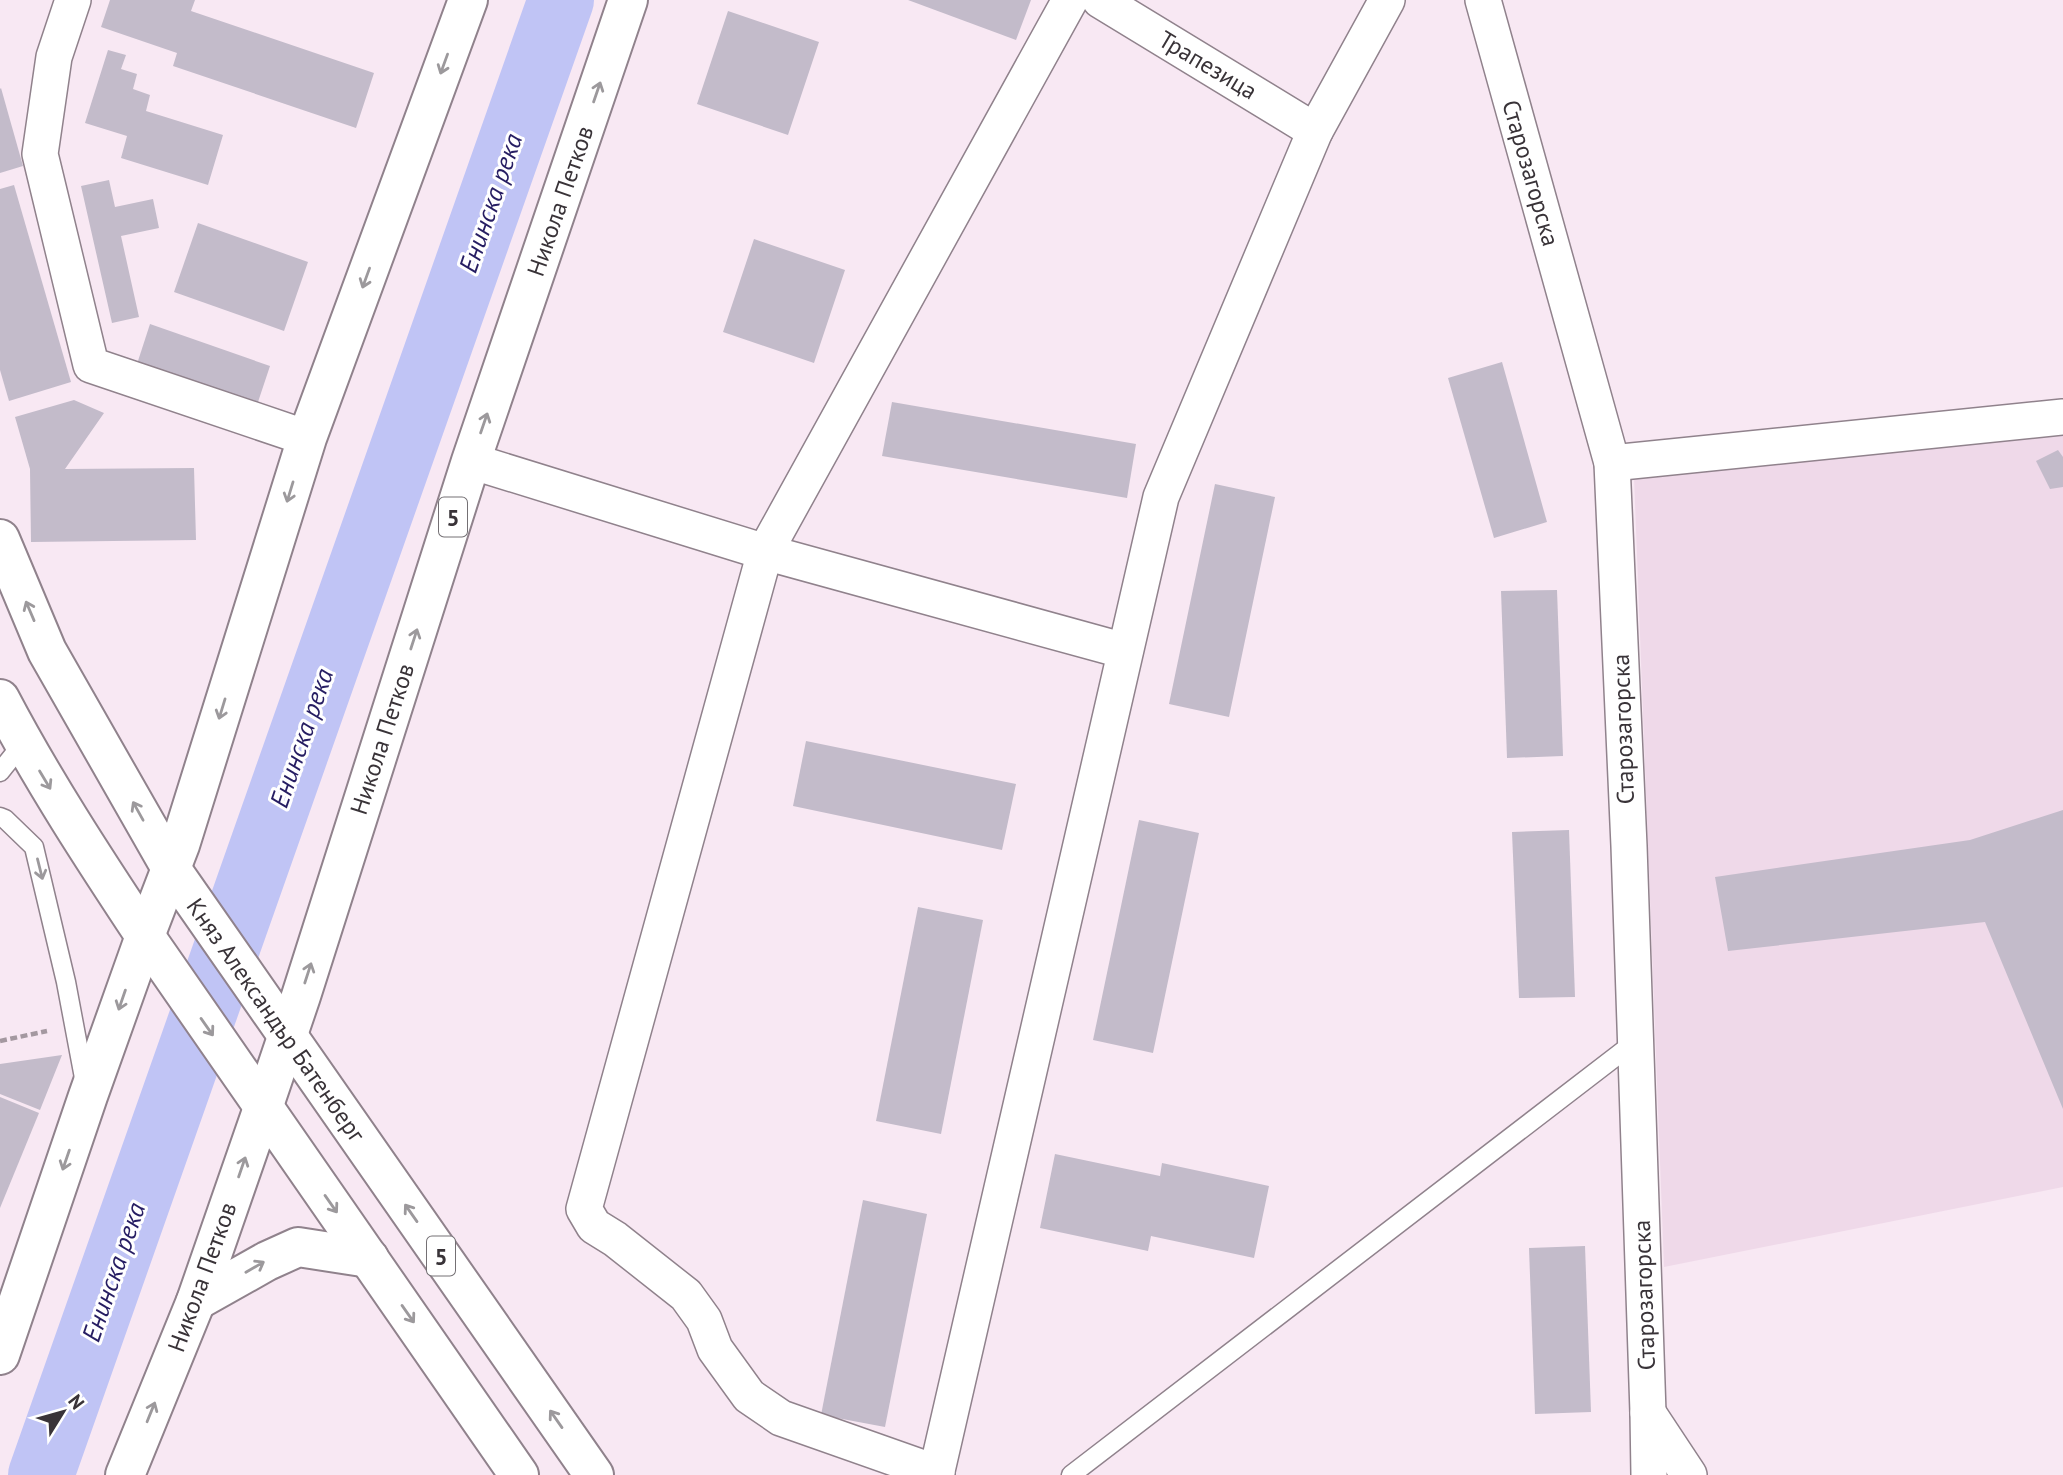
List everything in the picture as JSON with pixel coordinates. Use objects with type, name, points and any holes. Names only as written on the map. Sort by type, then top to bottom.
[{"type":"main road","points":[[0,1355],[88,1096],[145,936],[172,870],[307,438],[468,0]]},
{"type":"main road","name":"Никола Петков","points":[[125,1475],[196,1301],[287,1038],[471,461],[628,0]]},
{"type":"main road","name":"Княз Александър Батенберг","points":[[0,539],[47,651],[172,870],[594,1475]]},
{"type":"main road","points":[[0,699],[23,743],[85,845],[145,936],[519,1475]]},
{"type":"main road","points":[[196,1301],[267,1261],[299,1247],[369,1258]]},
{"type":"street","points":[[73,0],[54,57],[40,154],[91,365],[307,438]]},
{"type":"street","points":[[1070,0],[765,552],[584,1209],[594,1226],[615,1239],[686,1295],[704,1321],[715,1349],[749,1396],[781,1418],[936,1474],[1161,497],[1315,131],[1387,0]]},
{"type":"street","name":"Трапезица","points":[[1100,0],[1315,131]]},
{"type":"street","name":"Старозагорска","points":[[1483,0],[1612,463],[1636,1041],[1649,1475]]},
{"type":"street","points":[[1612,463],[2063,417]]},
{"type":"street","points":[[471,461],[765,552],[1125,651]]},
{"type":"street","points":[[1648,1413],[1689,1475]]},
{"type":"lane","points":[[0,772],[23,743]]},
{"type":"lane","points":[[0,817],[34,847],[66,982],[88,1096]]},
{"type":"lane","points":[[1071,1475],[1636,1041]]},
{"type":"path","points":[[0,1041],[74,1025]]},
{"type":"shaded area","points":[[2063,433],[2063,1187],[1664,1267],[1634,477]]},
{"type":"building","points":[[110,0],[195,0],[191,11],[374,73],[356,128],[173,66],[177,53],[101,27]]},
{"type":"building","points":[[908,0],[1031,0],[1016,40]]},
{"type":"building","points":[[728,11],[819,42],[788,135],[697,104]]},
{"type":"building","points":[[108,50],[126,55],[121,69],[137,74],[133,89],[150,95],[146,111],[223,135],[208,185],[121,158],[127,136],[85,123]]},
{"type":"building","points":[[0,89],[23,166],[0,173]]},
{"type":"building","points":[[109,180],[115,207],[153,199],[159,228],[121,236],[139,317],[112,323],[81,186]]},
{"type":"building","points":[[14,185],[71,382],[9,401],[0,370],[0,189]]},
{"type":"building","points":[[198,223],[308,262],[284,331],[174,292]]},
{"type":"building","points":[[754,239],[845,270],[814,363],[723,332]]},
{"type":"building","points":[[150,324],[270,366],[257,405],[137,364]]},
{"type":"building","points":[[1502,362],[1547,522],[1494,538],[1448,378]]},
{"type":"building","points":[[74,400],[104,413],[65,469],[194,468],[196,540],[31,542],[30,469],[15,417]]},
{"type":"building","points":[[892,402],[1136,444],[1127,498],[882,456]]},
{"type":"building","points":[[2058,450],[2063,457],[2063,487],[2050,489],[2036,461]]},
{"type":"building","points":[[1215,484],[1275,497],[1229,717],[1169,704]]},
{"type":"building","points":[[1557,590],[1563,756],[1507,758],[1501,591]]},
{"type":"building","points":[[806,741],[1016,784],[1002,850],[793,806]]},
{"type":"building","points":[[2063,810],[2063,1109],[1985,922],[1728,951],[1715,877],[1970,840]]},
{"type":"building","points":[[1139,820],[1199,833],[1153,1053],[1093,1040]]},
{"type":"building","points":[[1569,830],[1575,997],[1519,998],[1512,832]]},
{"type":"building","points":[[918,907],[983,920],[941,1134],[876,1121]]},
{"type":"building","points":[[62,1055],[40,1110],[0,1094],[0,1064]]},
{"type":"building","points":[[0,1097],[39,1113],[0,1208]]},
{"type":"building","points":[[1055,1154],[1160,1176],[1162,1163],[1269,1186],[1254,1258],[1151,1236],[1148,1251],[1040,1228]]},
{"type":"building","points":[[863,1200],[927,1214],[885,1427],[821,1415]]},
{"type":"building","points":[[1585,1246],[1591,1412],[1535,1414],[1529,1248]]},
{"type":"waterway","name":"Енинска река","points":[[41,1475],[561,0]]}]
